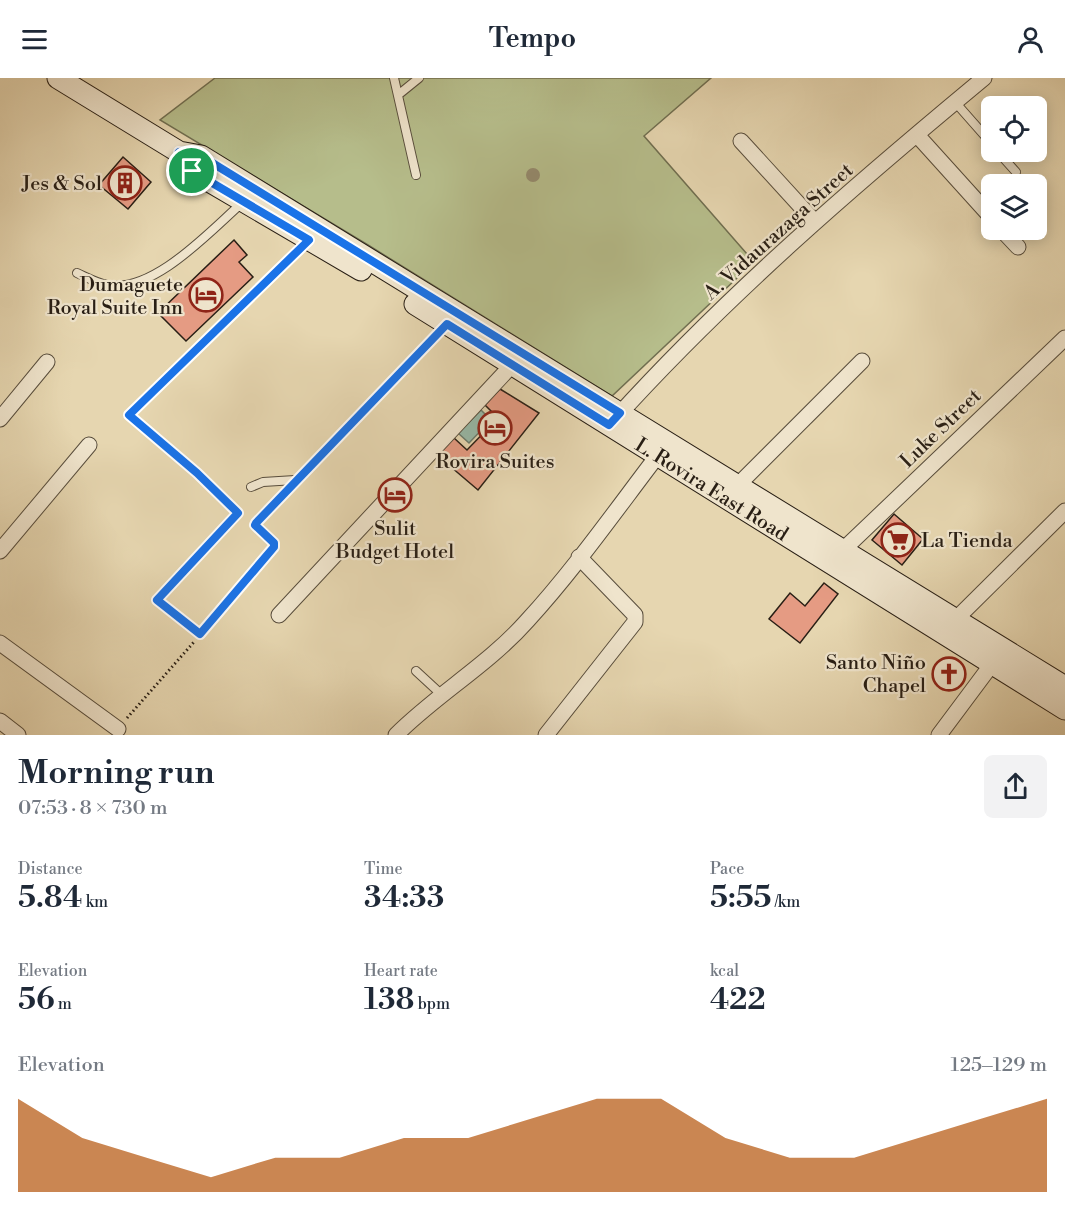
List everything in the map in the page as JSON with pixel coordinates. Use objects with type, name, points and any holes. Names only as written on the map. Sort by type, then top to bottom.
[{"type":"main road","name":"L. Rovira East Road","points":[[58,78],[179,152],[201,156],[615,419],[658,455],[793,530],[975,642],[1065,687]]},
{"type":"main road","name":"L. Rovira East Road","points":[[179,152],[192,171],[512,365],[739,484],[793,530],[844,549],[955,620],[992,664],[1065,709]]},
{"type":"street","name":"A. Vidaurazaga Street","points":[[615,419],[717,314],[815,222],[984,78]]},
{"type":"street","points":[[917,135],[981,206]]},
{"type":"street","points":[[741,141],[815,222]]},
{"type":"street","points":[[1011,240],[1018,247]]},
{"type":"street","name":"Luke Street","points":[[844,549],[1065,338]]},
{"type":"street","points":[[0,420],[47,362]]},
{"type":"street","points":[[739,484],[862,362]]},
{"type":"street","points":[[279,615],[512,365]]},
{"type":"street","points":[[0,551],[89,446]]},
{"type":"street","points":[[396,735],[411,719],[487,661],[528,621],[658,455]]},
{"type":"street","points":[[955,620],[1065,511]]},
{"type":"street","points":[[546,735],[635,622],[635,615],[579,558]]},
{"type":"street","points":[[0,643],[118,729]]},
{"type":"street","points":[[939,735],[992,664]]},
{"type":"street","points":[[0,721],[18,735]]},
{"type":"lane","points":[[394,78],[416,175]]},
{"type":"lane","points":[[398,95],[419,78]]},
{"type":"lane","points":[[955,102],[981,132]]},
{"type":"lane","points":[[1007,162],[1016,172]]},
{"type":"lane","points":[[76,273],[107,285],[124,285],[146,279],[175,261],[244,202]]},
{"type":"lane","points":[[200,634],[274,547],[274,543],[256,524],[295,480],[447,324]]},
{"type":"lane","points":[[251,487],[263,482],[295,480]]},
{"type":"lane","points":[[416,671],[442,695]]},
{"type":"path","points":[[118,729],[200,634],[157,600],[238,513],[197,473],[129,415],[309,240]]},
{"type":"green space","points":[[215,78],[711,78],[644,136],[754,262],[612,396],[160,120]]},
{"type":"shaded area","points":[[481,410],[491,420],[469,443],[458,433]]},
{"type":"building","name":"Jes & Sol","points":[[123,157],[151,182],[128,209],[99,185]]},
{"type":"building","name":"Dumaguete Royal Suite Inn","points":[[234,240],[247,255],[239,262],[253,277],[186,341],[158,313]]},
{"type":"building","name":"Rovira Suites","points":[[500,389],[539,413],[478,490],[437,455],[454,438],[467,450],[498,418],[485,405]]},
{"type":"building","name":"La Tienda","points":[[894,514],[923,539],[902,565],[872,540]]},
{"type":"building","points":[[824,583],[838,594],[800,643],[769,619],[790,593],[805,606]]},
{"type":"place","name":"Jes & Sol","points":[[125,183]]},
{"type":"place","name":"Dumaguete Royal Suite Inn","points":[[206,295]]},
{"type":"place","name":"Rovira Suites","points":[[495,428]]},
{"type":"place","name":"Sulit Budget Hotel","points":[[395,495]]},
{"type":"place","name":"La Tienda","points":[[898,540]]},
{"type":"place","name":"Santo Niño Chapel","points":[[949,674]]},
{"type":"route","points":[[179,152],[201,156],[620,413],[609,425],[447,324],[256,523],[255,525],[274,543],[274,547],[200,634],[157,600],[238,513],[197,473],[129,415],[309,240],[192,171],[179,152]]}]
